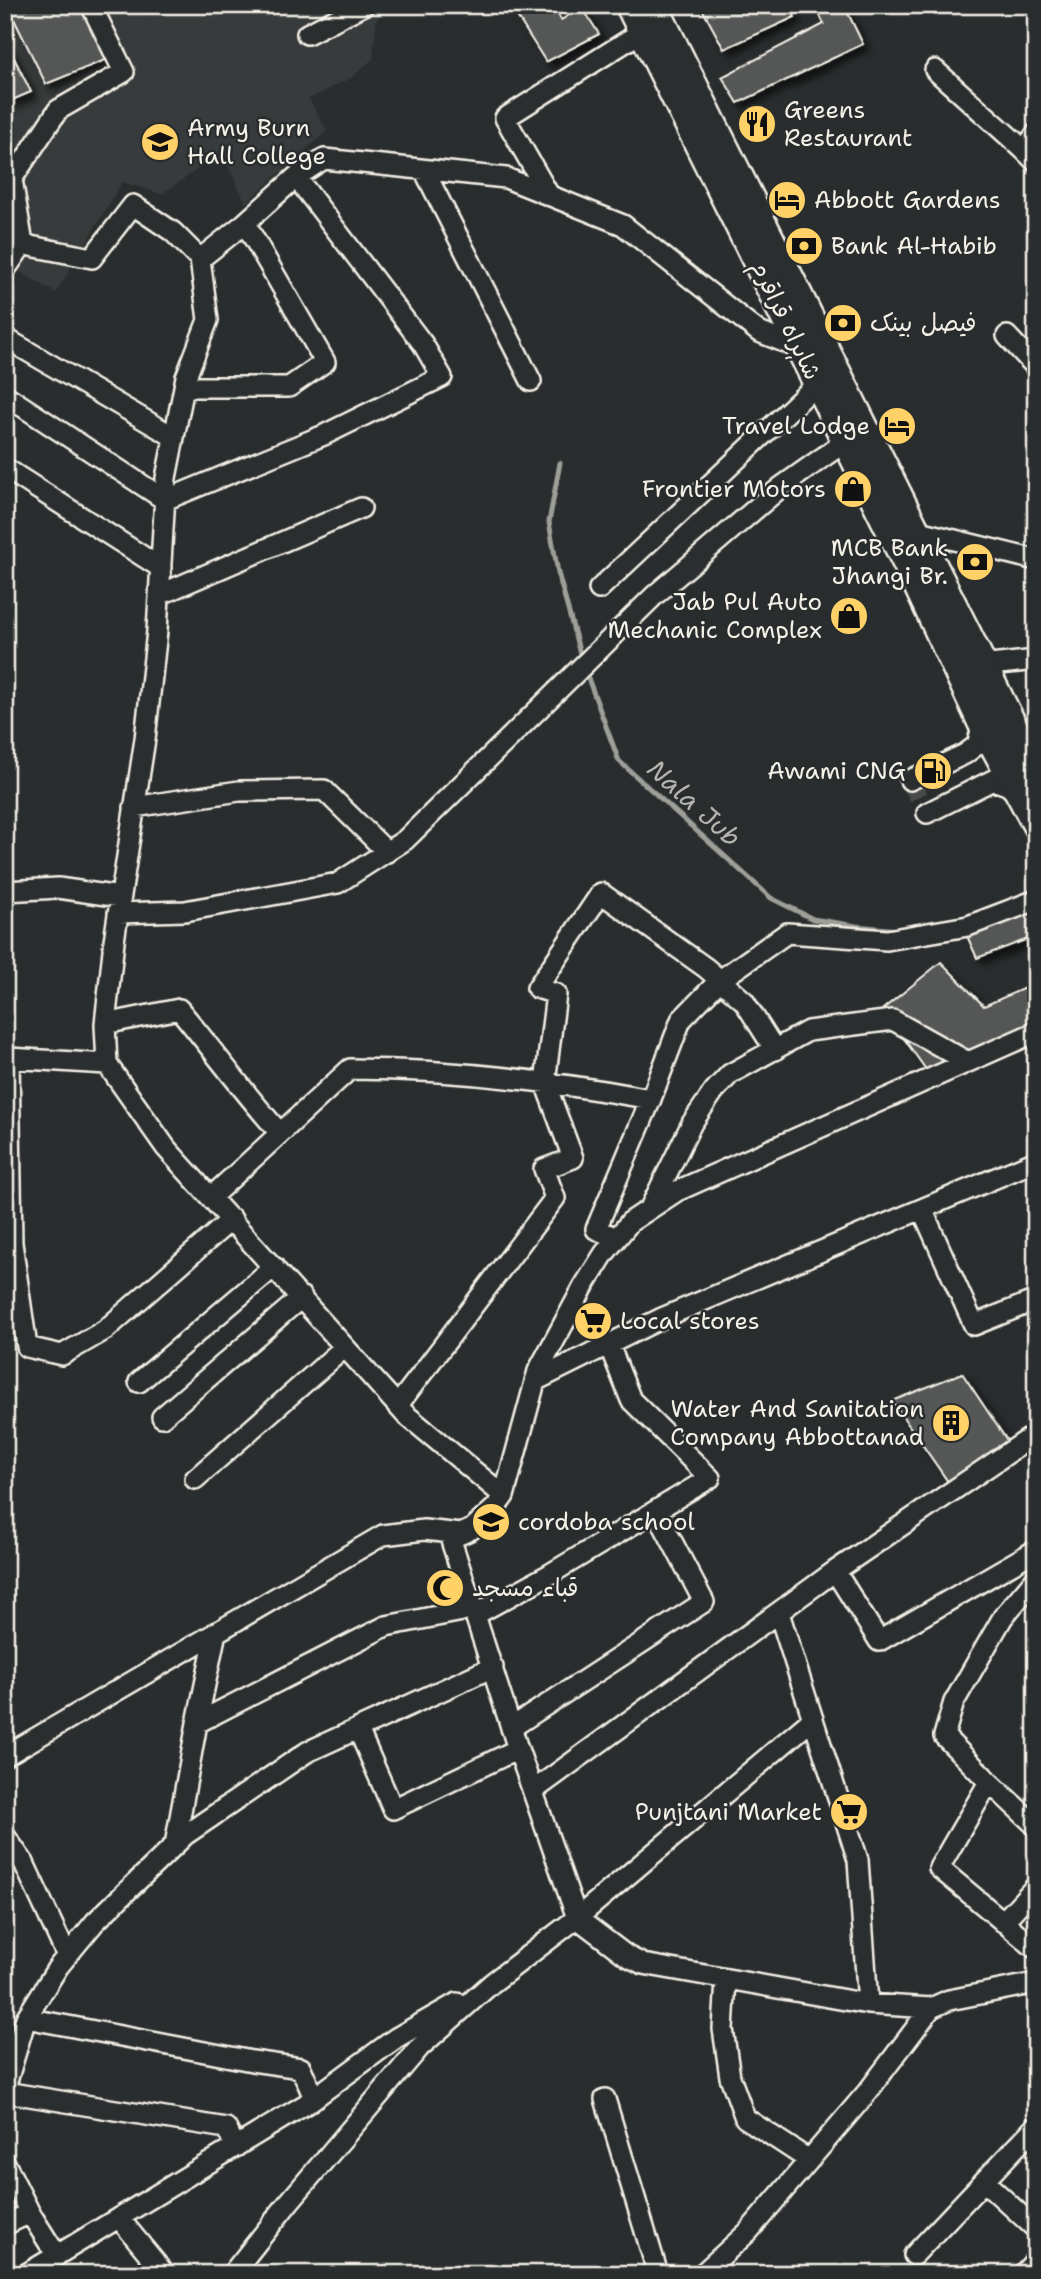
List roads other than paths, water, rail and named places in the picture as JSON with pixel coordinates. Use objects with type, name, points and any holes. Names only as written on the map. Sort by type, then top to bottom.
[{"type":"highway","name":"شاہراہ قراقرم","points":[[631,5],[648,18],[914,530],[925,576],[983,724],[1028,784]]},
{"type":"highway","name":"شاہراہ قراقرم","points":[[648,18],[846,441],[925,576],[982,666],[1028,784],[1036,823]]},
{"type":"street","points":[[5,270],[14,242],[12,179],[58,110],[124,72],[91,5]]},
{"type":"street","points":[[307,34],[364,5]]},
{"type":"street","points":[[549,195],[505,118],[648,18]]},
{"type":"street","points":[[935,70],[1030,156],[1036,134]]},
{"type":"street","points":[[200,258],[245,223],[296,177],[324,159],[506,178],[623,225],[759,332],[801,349]]},
{"type":"street","points":[[424,170],[531,381]]},
{"type":"street","points":[[165,500],[324,435],[442,377],[423,344],[296,177]]},
{"type":"street","points":[[14,242],[92,258],[133,205],[173,232],[200,258],[208,320],[184,387],[166,478],[148,712],[119,905],[105,1024],[107,1065],[166,1148],[398,1405],[504,1496]]},
{"type":"street","points":[[184,387],[289,387],[325,362],[245,223]]},
{"type":"street","points":[[1007,336],[1036,367]]},
{"type":"street","points":[[5,338],[174,437]]},
{"type":"street","points":[[599,589],[818,383]]},
{"type":"street","points":[[5,395],[165,500]]},
{"type":"street","points":[[5,891],[58,888],[119,905],[185,911],[338,883],[405,840],[655,595],[782,487],[846,441]]},
{"type":"street","points":[[5,468],[160,568]]},
{"type":"street","points":[[159,595],[361,508]]},
{"type":"street","points":[[914,530],[1036,560]]},
{"type":"street","points":[[982,666],[1036,660]]},
{"type":"street","points":[[910,780],[965,754],[977,745],[983,724]]},
{"type":"street","points":[[927,813],[993,780],[1007,785],[1028,784]]},
{"type":"street","points":[[134,807],[239,791],[324,789],[387,852]]},
{"type":"street","points":[[398,1405],[555,1198],[544,1169],[573,1158],[545,1083],[556,994],[537,988],[601,893],[720,979],[744,1001],[775,1050]]},
{"type":"street","points":[[616,1238],[596,1229],[681,1020],[720,979],[787,933],[887,940],[968,926],[1036,900]]},
{"type":"street","points":[[105,1024],[179,1009],[280,1133]]},
{"type":"street","points":[[651,1206],[692,1123],[714,1091],[730,1074],[808,1031],[894,1020],[968,1062]]},
{"type":"street","points":[[5,1756],[383,1535],[424,1530],[461,1534],[472,1529],[504,1496],[538,1371],[583,1286],[630,1222],[677,1191],[1036,1032]]},
{"type":"street","points":[[107,1065],[7,1058],[12,1243],[27,1348],[62,1355],[105,1331],[232,1219]]},
{"type":"street","points":[[211,1196],[350,1069],[416,1069],[593,1089],[651,1099]]},
{"type":"street","points":[[535,1381],[662,1318],[1036,1161]]},
{"type":"street","points":[[922,1209],[974,1325],[1036,1300]]},
{"type":"street","points":[[139,1382],[274,1267]]},
{"type":"street","points":[[163,1417],[302,1297]]},
{"type":"street","points":[[197,1723],[386,1626],[474,1612],[550,1574],[710,1478],[631,1400],[609,1345]]},
{"type":"street","points":[[195,1479],[345,1347]]},
{"type":"street","points":[[533,1791],[835,1572],[1036,1434]]},
{"type":"street","points":[[511,1728],[704,1602],[656,1511]]},
{"type":"street","points":[[449,1534],[511,1728],[577,1918],[627,1956],[643,1964],[868,2004],[931,2008]]},
{"type":"street","points":[[835,1572],[879,1640],[1036,1550]]},
{"type":"street","points":[[1036,1578],[996,1629],[954,1702],[944,1736],[1036,1826]]},
{"type":"street","points":[[779,1613],[858,1860],[868,2004]]},
{"type":"street","points":[[175,1845],[216,1632]]},
{"type":"street","points":[[236,2147],[226,2128],[5,2090],[26,2018],[67,1956],[95,1922],[186,1835],[307,1752],[493,1668]]},
{"type":"street","points":[[233,2274],[289,2202],[421,2047],[492,1983],[577,1918],[813,1719]]},
{"type":"street","points":[[358,1729],[393,1810],[518,1749]]},
{"type":"street","points":[[989,1782],[939,1868],[1036,1949]]},
{"type":"street","points":[[5,1836],[24,1863],[67,1956]]},
{"type":"street","points":[[1003,1922],[1036,1886]]},
{"type":"street","points":[[726,1980],[723,2029],[730,2077],[745,2118],[809,2160]]},
{"type":"street","points":[[26,2274],[314,2098],[396,2038],[492,1983]]},
{"type":"street","points":[[702,2274],[748,2232],[869,2090],[931,2008],[948,2000],[1036,1983]]},
{"type":"street","points":[[26,2018],[239,2059],[301,2068],[314,2098]]},
{"type":"street","points":[[605,2099],[658,2274]]},
{"type":"street","points":[[914,2256],[1036,2126]]},
{"type":"street","points":[[5,2163],[30,2213],[57,2256]]},
{"type":"street","points":[[984,2182],[1036,2229]]},
{"type":"street","points":[[5,2225],[30,2213]]},
{"type":"street","points":[[119,2218],[164,2274]]},
{"type":"street","points":[[1023,2274],[1036,2260]]},
{"type":"waterway","name":"Nala Jub","points":[[560,463],[549,522],[558,573],[582,661]]},
{"type":"waterway","name":"Nala Jub","points":[[585,670],[619,761],[771,898],[813,919],[898,930]]},
{"type":"tunnel","points":[[910,780],[927,813]]},
{"type":"place","name":"Greens Restaurant","points":[[757,124]]},
{"type":"place","name":"Army Burn Hall College","points":[[160,142]]},
{"type":"place","name":"Abbott Gardens","points":[[787,200]]},
{"type":"place","name":"Bank Al-Habib","points":[[804,246]]},
{"type":"place","name":"فیصل بینک","points":[[843,323]]},
{"type":"place","name":"Travel Lodge","points":[[897,426]]},
{"type":"place","name":"Frontier Motors","points":[[853,489]]},
{"type":"place","name":"MCB Bank Jhangi Br.","points":[[975,562]]},
{"type":"place","name":"Jab Pul Auto Mechanic Complex","points":[[849,616]]},
{"type":"place","name":"Awami CNG","points":[[933,771]]},
{"type":"place","name":"Local stores","points":[[593,1321]]},
{"type":"place","name":"Water And Sanitation Company Abbottanad","points":[[951,1423]]},
{"type":"place","name":"cordoba school","points":[[491,1522]]},
{"type":"place","name":"قباء مسجد","points":[[445,1588]]},
{"type":"place","name":"Punjtani Market","points":[[849,1812]]}]
